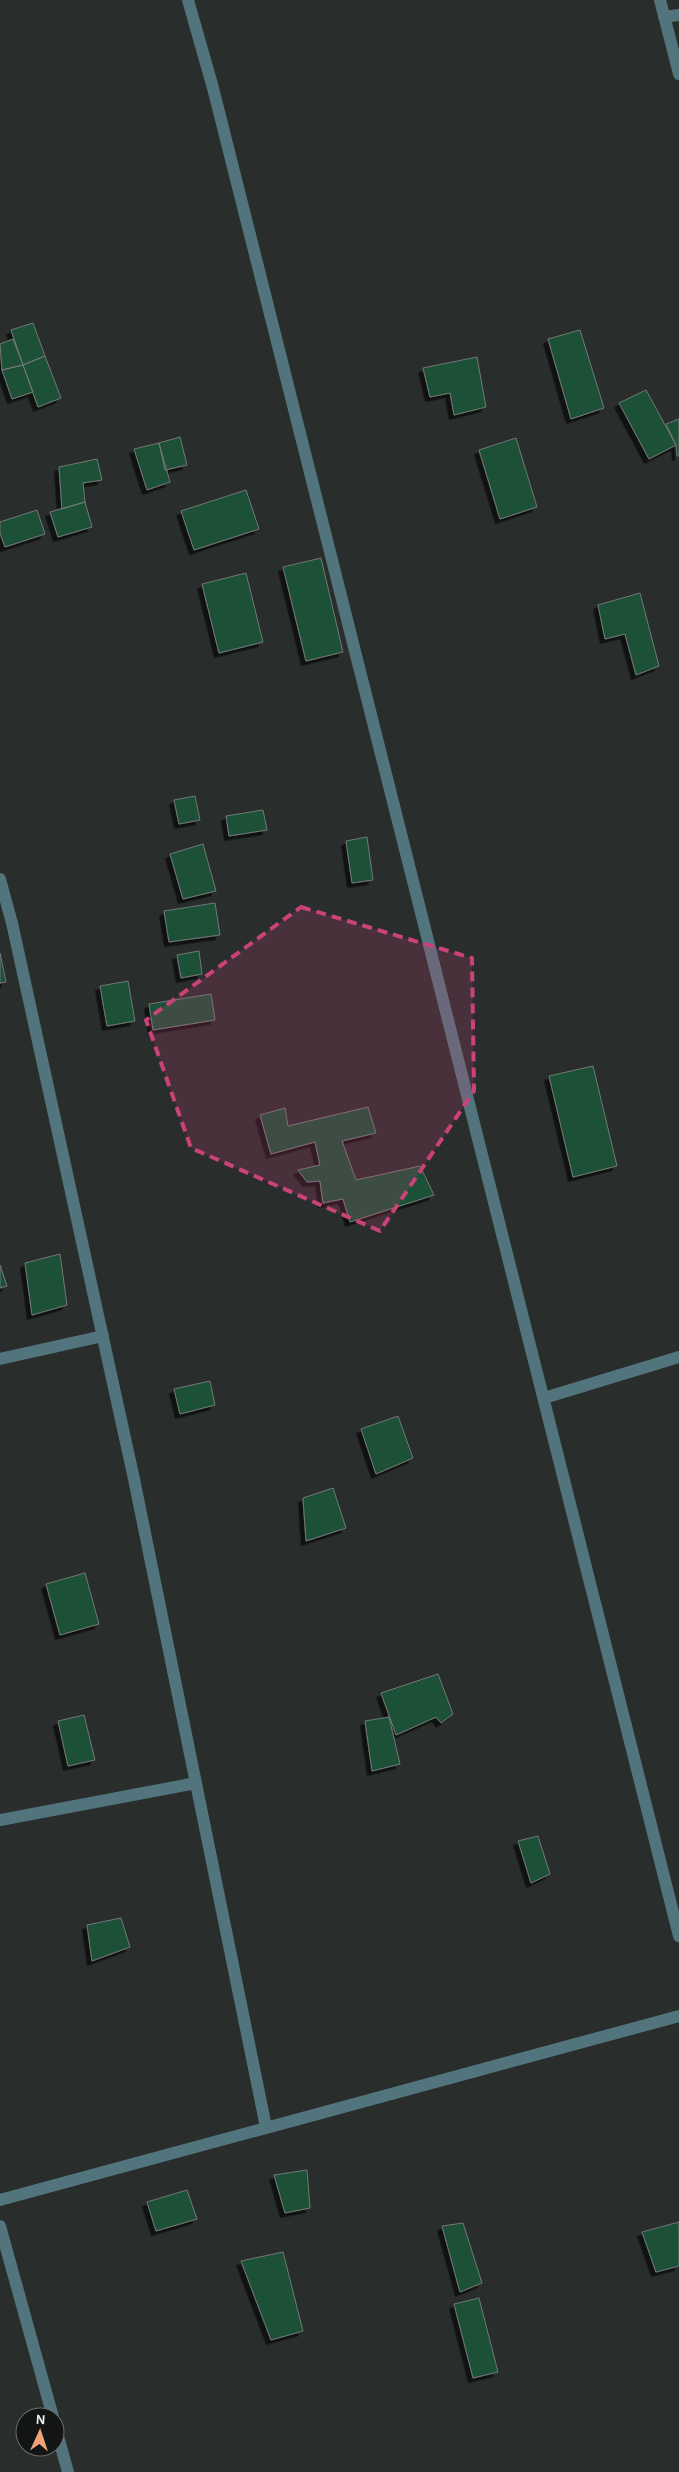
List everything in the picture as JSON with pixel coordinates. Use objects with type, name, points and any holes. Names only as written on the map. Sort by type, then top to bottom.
[{"type":"street","points":[[188,0],[214,88],[679,1936]]},
{"type":"street","points":[[660,0],[679,74]]},
{"type":"street","points":[[664,17],[679,15]]},
{"type":"street","points":[[0,879],[6,924],[103,1336],[266,2127]]},
{"type":"street","points":[[0,1359],[103,1336]]},
{"type":"street","points":[[544,1398],[679,1357]]},
{"type":"street","points":[[0,1820],[196,1782]]},
{"type":"street","points":[[0,2200],[679,2016]]},
{"type":"street","points":[[0,2226],[50,2407]]},
{"type":"street","points":[[64,2457],[68,2472]]},
{"type":"highlighted area","points":[[301,907],[472,958],[474,1091],[380,1231],[191,1148],[146,1020]]},
{"type":"building","points":[[33,323],[45,356],[23,365],[11,330]]},
{"type":"building","points":[[580,330],[604,408],[571,419],[548,339]]},
{"type":"building","points":[[13,339],[23,365],[2,370],[0,344]]},
{"type":"building","points":[[45,356],[61,398],[38,407],[23,365]]},
{"type":"building","points":[[477,357],[486,407],[454,415],[450,393],[430,397],[423,368]]},
{"type":"building","points":[[23,365],[33,392],[12,399],[2,370]]},
{"type":"building","points":[[646,390],[676,445],[649,459],[619,403]]},
{"type":"building","points":[[679,419],[679,456],[677,456],[676,445],[666,424]]},
{"type":"building","points":[[180,437],[187,465],[165,470],[159,443]]},
{"type":"building","points":[[516,438],[537,507],[500,519],[479,450]]},
{"type":"building","points":[[159,443],[170,482],[147,490],[134,449]]},
{"type":"building","points":[[97,459],[102,480],[83,483],[85,502],[62,509],[59,467]]},
{"type":"building","points":[[246,490],[259,529],[194,550],[181,511]]},
{"type":"building","points":[[85,502],[92,527],[58,537],[50,512]]},
{"type":"building","points":[[37,510],[45,534],[5,547],[0,533],[0,522]]},
{"type":"building","points":[[321,558],[343,652],[306,661],[283,567]]},
{"type":"building","points":[[246,573],[263,642],[219,653],[202,584]]},
{"type":"building","points":[[640,593],[659,666],[636,675],[625,634],[605,639],[598,605]]},
{"type":"building","points":[[195,796],[200,820],[179,824],[174,800]]},
{"type":"building","points":[[263,810],[267,830],[229,836],[226,816]]},
{"type":"building","points":[[367,837],[373,880],[352,883],[346,841]]},
{"type":"building","points":[[203,844],[216,891],[183,899],[170,854]]},
{"type":"building","points":[[215,903],[220,935],[169,942],[164,911]]},
{"type":"building","points":[[199,951],[202,974],[181,978],[177,955]]},
{"type":"building","points":[[0,953],[6,982],[0,983]]},
{"type":"building","points":[[128,981],[135,1021],[107,1026],[100,986]]},
{"type":"building","points":[[211,994],[215,1020],[153,1030],[149,1004]]},
{"type":"building","points":[[593,1066],[617,1166],[573,1177],[549,1076]]},
{"type":"building","points":[[368,1107],[376,1133],[342,1141],[356,1180],[420,1166],[434,1195],[350,1222],[343,1199],[323,1203],[320,1181],[307,1182],[298,1170],[320,1165],[315,1142],[271,1154],[260,1115],[285,1108],[288,1126]]},
{"type":"building","points":[[60,1254],[67,1305],[32,1315],[25,1263]]},
{"type":"building","points":[[0,1265],[7,1286],[0,1288]]},
{"type":"building","points":[[210,1381],[215,1405],[180,1414],[174,1389]]},
{"type":"building","points":[[398,1416],[413,1458],[376,1474],[361,1429]]},
{"type":"building","points":[[333,1488],[346,1528],[306,1541],[303,1498]]},
{"type":"building","points":[[85,1573],[99,1624],[60,1635],[46,1584]]},
{"type":"building","points":[[438,1674],[453,1714],[441,1723],[436,1717],[396,1735],[381,1693]]},
{"type":"building","points":[[84,1715],[95,1760],[68,1766],[58,1721]]},
{"type":"building","points":[[389,1717],[400,1764],[372,1771],[365,1721]]},
{"type":"building","points":[[538,1836],[550,1874],[531,1883],[518,1841]]},
{"type":"building","points":[[121,1918],[130,1947],[92,1961],[87,1925]]},
{"type":"building","points":[[307,2170],[310,2208],[285,2213],[274,2175]]},
{"type":"building","points":[[187,2190],[197,2219],[156,2231],[147,2202]]},
{"type":"building","points":[[679,2222],[679,2266],[656,2272],[642,2232]]},
{"type":"building","points":[[463,2223],[482,2283],[460,2292],[442,2226]]},
{"type":"building","points":[[283,2252],[303,2331],[271,2340],[241,2261]]},
{"type":"building","points":[[479,2298],[498,2372],[473,2378],[454,2304]]}]
